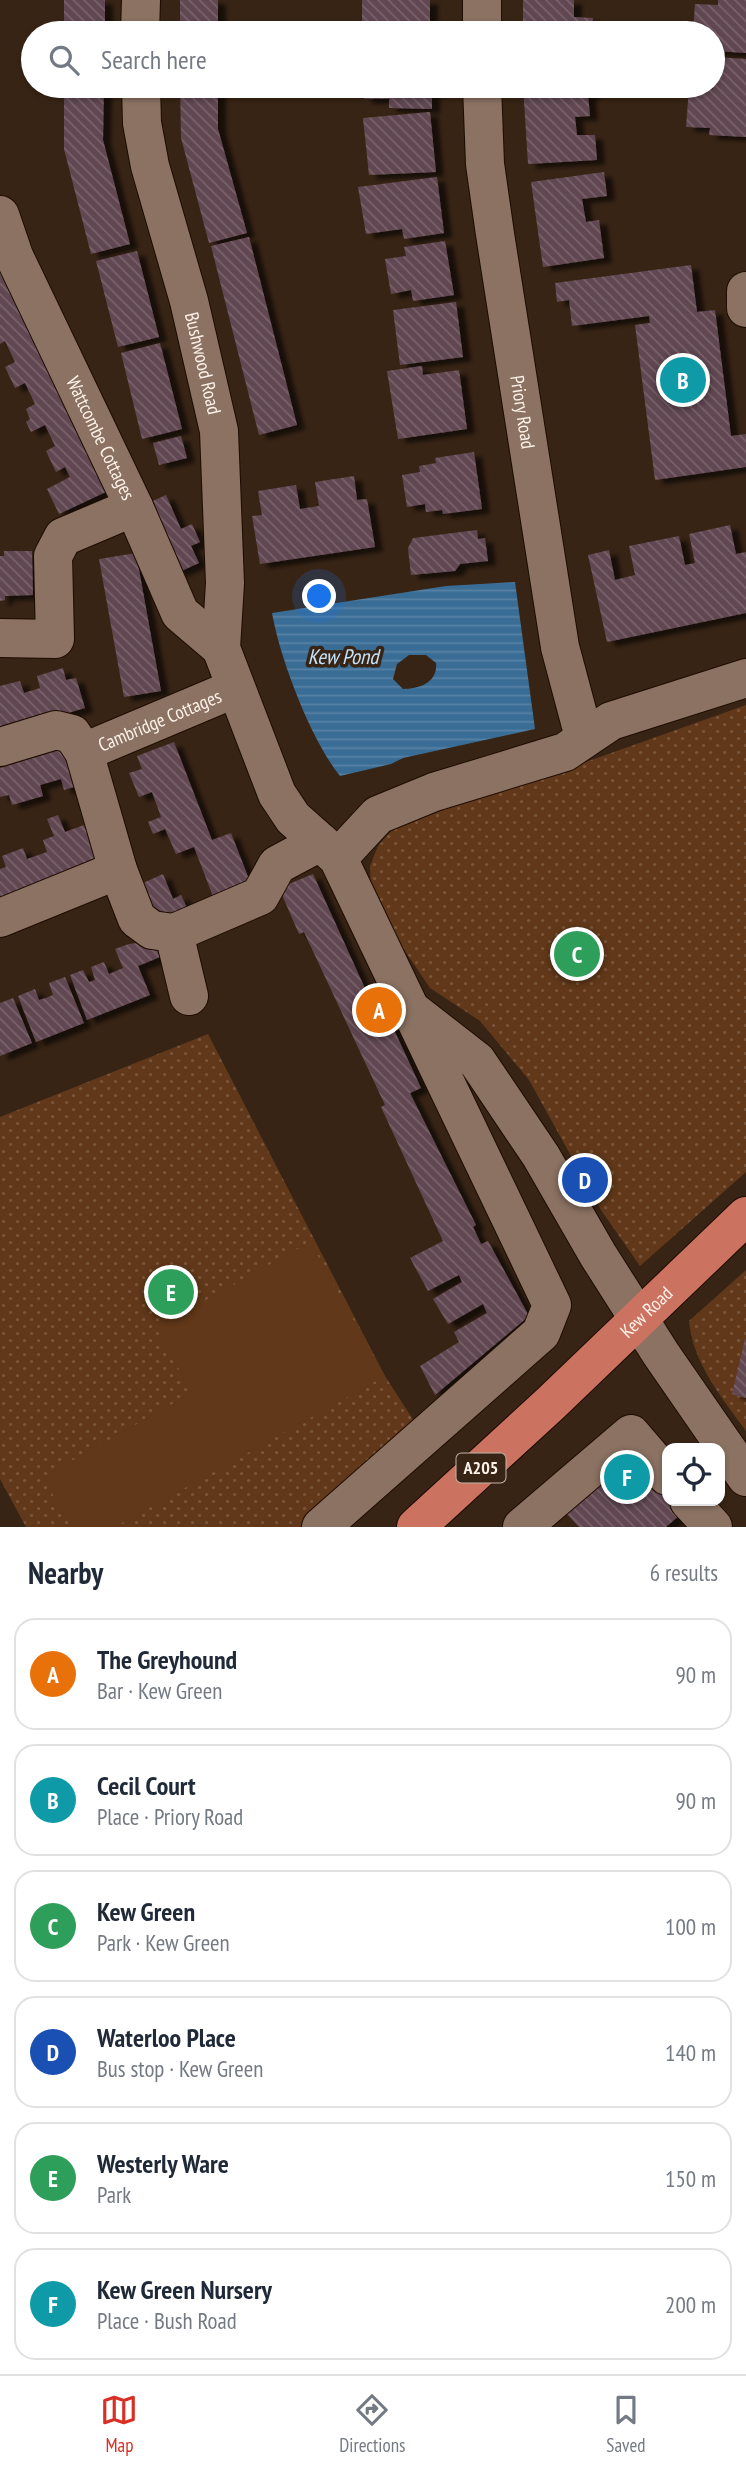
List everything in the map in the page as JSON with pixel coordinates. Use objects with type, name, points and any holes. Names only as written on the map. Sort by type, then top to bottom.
[{"type":"highway","name":"Kew Road","points":[[416,1527],[746,1216]]},
{"type":"street","points":[[140,21],[141,0]]},
{"type":"street","points":[[482,0],[482,21]]},
{"type":"street","name":"Bushwood Road","points":[[141,98],[142,122],[150,166],[189,301],[219,431],[225,583],[221,648]]},
{"type":"street","name":"Priory Road","points":[[482,98],[485,164],[495,234],[561,647],[584,737]]},
{"type":"street","name":"Wattcombe Cottages","points":[[0,215],[14,256],[134,507],[180,613],[221,648]]},
{"type":"street","points":[[746,290],[746,308]]},
{"type":"street","points":[[0,638],[55,639],[53,556],[63,537],[134,507]]},
{"type":"street","points":[[221,648],[277,794],[293,818],[329,850],[552,1304],[541,1333],[321,1527]]},
{"type":"street","points":[[189,996],[174,933],[260,896],[277,865],[329,850],[378,815],[434,792],[565,752],[611,721],[746,678]]},
{"type":"street","name":"Cambridge Cottages","points":[[84,752],[236,688]]},
{"type":"street","name":"Cambridge Cottages","points":[[0,747],[56,730],[72,734],[84,752],[118,870],[137,919],[152,930],[174,933]]},
{"type":"street","points":[[0,918],[118,870]]},
{"type":"street","points":[[407,1006],[477,1061],[541,1156],[598,1255],[746,1477]]},
{"type":"street","points":[[522,1527],[631,1434],[662,1470]]},
{"type":"shaded area","points":[[746,705],[746,1172],[640,1266],[601,1210],[529,1080],[480,1021],[430,988],[384,920],[371,889],[370,866],[378,846],[394,828],[421,812],[586,762]]},
{"type":"shaded area","points":[[208,1034],[385,1376],[419,1429],[306,1527],[26,1527],[0,1479],[0,1117]]},
{"type":"shaded area","points":[[310,1242],[385,1376],[115,1527],[71,1527],[43,1477],[192,1393],[156,1328]]},
{"type":"shaded area","points":[[746,1270],[746,1431],[702,1366],[689,1321]]},
{"type":"water","name":"Kew Pond","points":[[515,582],[535,729],[403,758],[391,764],[340,776],[318,742],[298,698],[282,653],[272,613],[446,586]],"holes":[[[409,655],[426,655],[436,663],[434,676],[426,684],[403,689],[393,679],[397,664]]]},
{"type":"building","points":[[64,0],[105,0],[105,21],[64,21]]},
{"type":"building","points":[[180,0],[218,0],[218,21],[180,21]]},
{"type":"building","points":[[362,0],[430,0],[430,21],[362,21]]},
{"type":"building","points":[[523,0],[574,0],[574,17],[593,18],[593,21],[523,21]]},
{"type":"building","points":[[718,0],[746,0],[746,53],[725,52],[725,21],[694,21],[695,4],[718,5]]},
{"type":"building","points":[[725,58],[746,59],[746,137],[709,135],[710,128],[686,127],[688,98],[725,98]]},
{"type":"building","points":[[64,98],[104,98],[103,140],[130,244],[91,254],[64,149]]},
{"type":"building","points":[[180,98],[218,98],[218,129],[247,233],[209,243],[181,138]]},
{"type":"building","points":[[432,98],[432,109],[389,108],[389,99],[364,99]]},
{"type":"building","points":[[524,98],[588,98],[590,116],[575,117],[577,135],[595,135],[597,160],[528,164]]},
{"type":"building","points":[[430,112],[436,172],[369,175],[363,118]]},
{"type":"building","points":[[604,172],[607,196],[582,199],[586,222],[599,220],[604,258],[543,267],[531,182]]},
{"type":"building","points":[[437,177],[444,233],[404,239],[402,229],[366,234],[358,187]]},
{"type":"building","points":[[249,237],[297,425],[259,435],[211,246]]},
{"type":"building","points":[[445,241],[454,295],[413,301],[411,290],[391,294],[385,259],[406,256],[404,247]]},
{"type":"building","points":[[137,251],[159,337],[118,347],[96,261]]},
{"type":"building","points":[[0,260],[110,490],[59,514],[47,489],[70,477],[65,467],[56,472],[46,451],[55,446],[45,425],[31,432],[26,422],[30,419],[26,409],[35,404],[25,383],[15,388],[5,367],[15,362],[5,341],[0,344]]},
{"type":"building","points":[[691,265],[697,312],[715,310],[731,436],[746,434],[746,467],[655,480],[635,325],[650,323],[649,316],[572,326],[569,300],[557,302],[555,283]]},
{"type":"building","points":[[456,302],[463,357],[400,365],[393,310]]},
{"type":"building","points":[[160,343],[182,429],[142,439],[121,353]]},
{"type":"building","points":[[422,366],[423,375],[459,370],[467,429],[398,439],[387,371]]},
{"type":"building","points":[[181,436],[187,458],[159,465],[153,443]]},
{"type":"building","points":[[474,452],[482,509],[443,514],[442,510],[426,512],[425,504],[407,507],[402,475],[420,472],[419,466],[436,463],[435,458]]},
{"type":"building","points":[[354,476],[357,500],[367,499],[375,547],[260,564],[252,516],[262,515],[258,491],[296,485],[300,509],[319,506],[315,482]]},
{"type":"building","points":[[166,495],[181,529],[192,524],[200,542],[191,546],[199,563],[177,573],[146,504]]},
{"type":"building","points":[[730,525],[736,554],[746,552],[746,613],[607,642],[588,555],[609,550],[615,580],[635,575],[629,546],[679,536],[685,565],[695,563],[689,534]]},
{"type":"building","points":[[477,530],[478,539],[485,538],[488,561],[460,564],[455,571],[411,575],[408,548],[413,538]]},
{"type":"building","points":[[4,551],[32,551],[33,595],[5,596],[5,600],[0,601],[0,556],[4,556]]},
{"type":"building","points":[[136,553],[161,691],[124,697],[99,559]]},
{"type":"building","points":[[63,668],[66,680],[76,678],[85,708],[0,733],[0,686],[20,681],[24,693],[40,688],[37,676]]},
{"type":"building","points":[[174,742],[212,840],[231,833],[254,892],[217,907],[194,847],[176,854],[165,829],[153,834],[148,822],[161,817],[152,792],[139,797],[129,773],[142,769],[137,756]]},
{"type":"building","points":[[63,749],[74,787],[64,790],[61,779],[40,785],[43,796],[12,805],[9,795],[0,797],[0,768]]},
{"type":"building","points":[[58,815],[65,832],[84,825],[100,865],[0,902],[0,869],[6,867],[2,856],[23,848],[27,859],[47,852],[43,840],[54,836],[47,819]]},
{"type":"building","points":[[163,874],[173,899],[181,895],[190,914],[157,920],[141,884]]},
{"type":"building","points":[[313,874],[368,995],[376,991],[421,1088],[410,1093],[476,1225],[473,1227],[481,1244],[488,1241],[529,1316],[435,1395],[420,1366],[459,1342],[454,1332],[487,1313],[483,1304],[448,1324],[433,1299],[462,1282],[459,1275],[428,1291],[410,1258],[443,1241],[381,1107],[385,1105],[304,932],[299,934],[279,888]]},
{"type":"building","points":[[161,940],[165,955],[138,966],[150,995],[87,1020],[70,975],[83,970],[89,982],[95,980],[91,967],[104,962],[109,974],[123,968],[115,949],[129,944]]},
{"type":"building","points":[[65,977],[84,1023],[36,1042],[18,996],[35,989],[39,1000],[46,998],[53,995],[49,983]]},
{"type":"building","points":[[13,998],[32,1043],[0,1056],[0,1003]]},
{"type":"building","points":[[746,1339],[746,1398],[732,1394]]},
{"type":"building","points":[[630,1455],[662,1492],[662,1506],[674,1506],[681,1514],[666,1527],[579,1527],[565,1512]]},
{"type":"place","name":"Cecil Court","points":[[683,380]]},
{"type":"place","name":"Kew Green","points":[[577,954]]},
{"type":"place","name":"The Greyhound","points":[[379,1010]]},
{"type":"place","name":"Waterloo Place","points":[[585,1180]]},
{"type":"place","name":"Westerly Ware","points":[[171,1292]]},
{"type":"place","name":"Kew Green Nursery","points":[[627,1477]]}]
